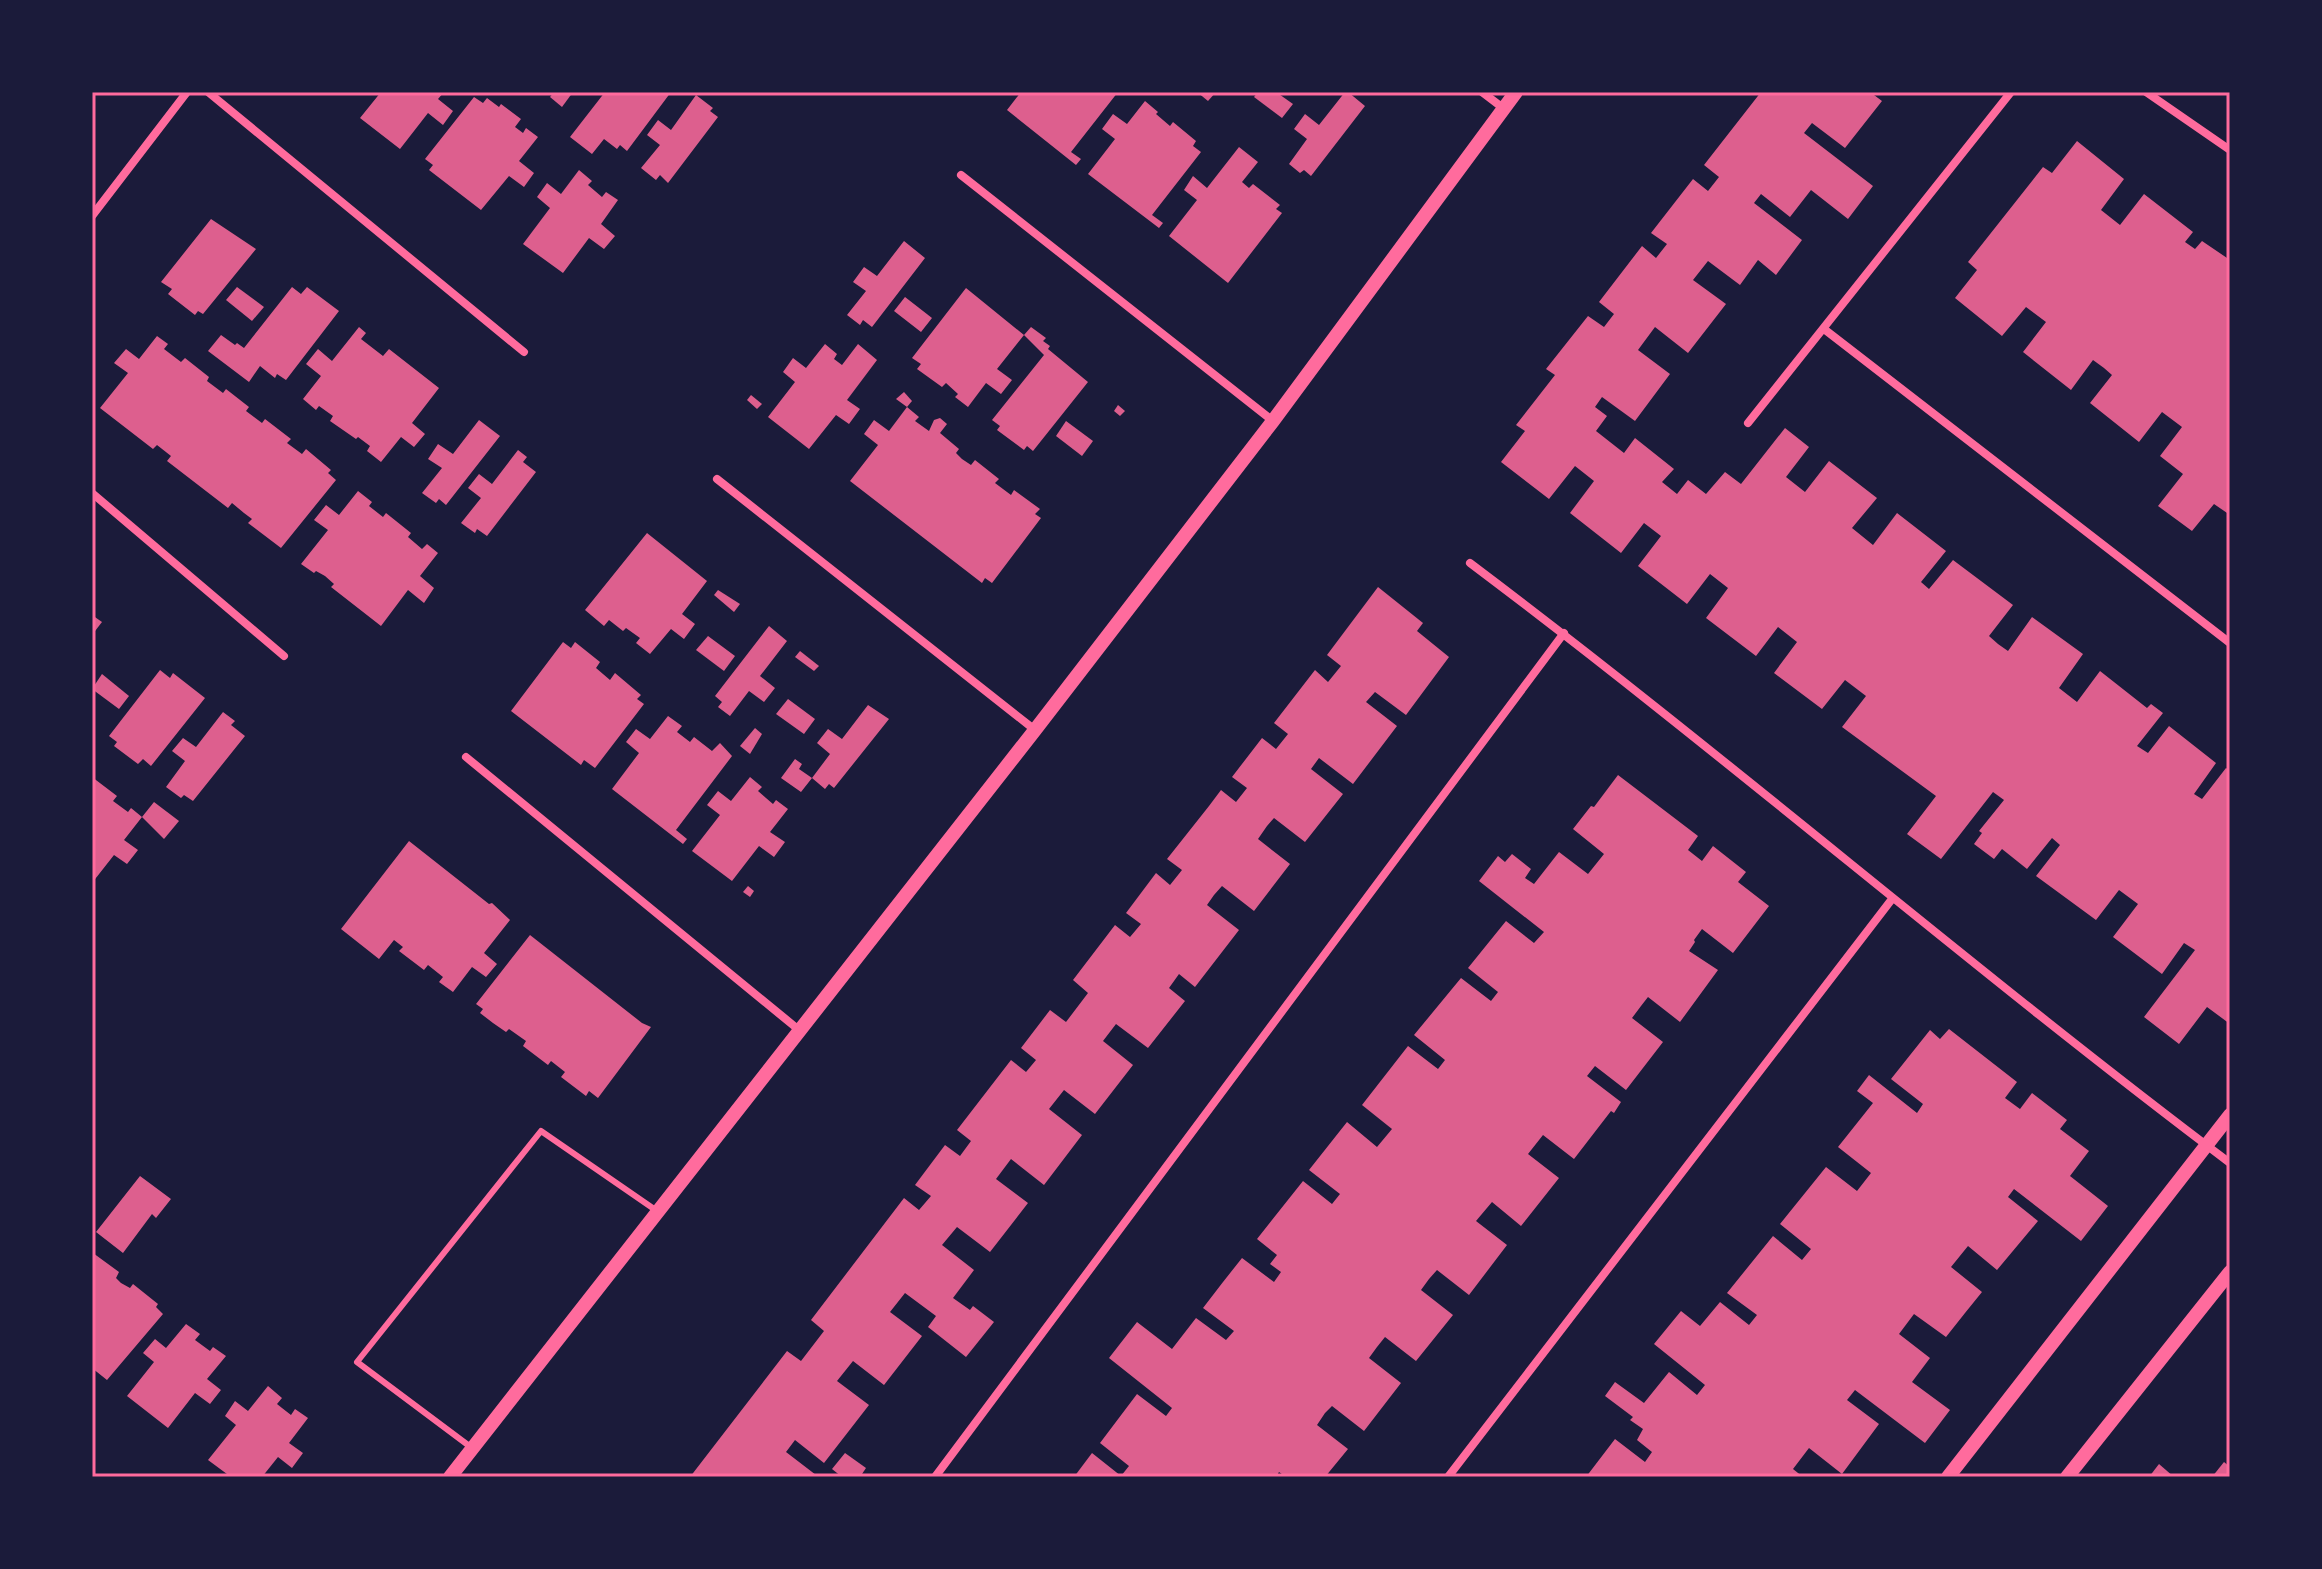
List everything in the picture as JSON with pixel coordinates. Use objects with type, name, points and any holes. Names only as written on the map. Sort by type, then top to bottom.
[{"type":"street","points":[[92,216],[187,92]]},
{"type":"street","points":[[208,92],[524,352]]},
{"type":"street","points":[[1482,92],[1503,108]]},
{"type":"street","points":[[450,1477],[1273,421],[1516,92]]},
{"type":"street","points":[[1748,423],[2011,92]]},
{"type":"street","points":[[2146,92],[2230,150]]},
{"type":"street","points":[[961,175],[1273,421]]},
{"type":"street","points":[[1824,329],[2230,643]]},
{"type":"street","points":[[717,479],[1035,730]]},
{"type":"street","points":[[92,493],[284,656]]},
{"type":"street","points":[[1470,563],[1564,633],[1892,899],[2230,1163]]},
{"type":"street","points":[[935,1477],[1564,633]]},
{"type":"street","points":[[466,757],[799,1030]]},
{"type":"street","points":[[1448,1477],[1892,899]]},
{"type":"street","points":[[1948,1477],[2230,1115]]},
{"type":"street","points":[[2067,1477],[2230,1272]]},
{"type":"lane","points":[[472,1448],[357,1362],[541,1131],[657,1211]]},
{"type":"building","points":[[381,92],[444,92],[438,99],[453,111],[443,125],[428,113],[400,149],[360,118]]},
{"type":"building","points":[[554,92],[573,92],[562,107],[550,97]]},
{"type":"building","points":[[605,92],[671,92],[627,151],[620,145],[617,149],[604,139],[592,154],[570,137]]},
{"type":"building","points":[[1021,92],[1118,92],[1071,152],[1081,159],[1076,165],[1007,110]]},
{"type":"building","points":[[1197,92],[1216,92],[1208,101]]},
{"type":"building","points":[[1258,92],[1276,92],[1293,104],[1282,118],[1254,97]]},
{"type":"building","points":[[1345,92],[1365,106],[1311,176],[1304,170],[1300,173],[1289,164],[1307,139],[1294,129],[1305,114],[1319,125]]},
{"type":"building","points":[[1761,92],[1870,92],[1882,101],[1845,148],[1812,123],[1804,133],[1873,186],[1848,219],[1811,190],[1790,217],[1761,194],[1754,203],[1802,240],[1776,275],[1758,260],[1740,285],[1708,261],[1693,280],[1726,304],[1688,353],[1655,327],[1638,350],[1670,374],[1635,421],[1602,397],[1595,407],[1607,416],[1596,431],[1624,453],[1635,438],[1674,469],[1662,482],[1677,494],[1688,480],[1706,494],[1725,472],[1741,484],[1785,428],[1809,447],[1786,477],[1805,492],[1829,461],[1877,498],[1852,528],[1873,545],[1897,513],[1946,551],[1921,582],[1929,589],[1953,560],[2013,605],[1989,636],[1998,644],[2008,651],[2032,617],[2083,654],[2059,688],[2077,702],[2100,671],[2147,708],[2151,704],[2163,713],[2137,746],[2148,753],[2169,726],[2216,763],[2194,794],[2202,799],[2226,768],[2230,771],[2230,1024],[2207,1007],[2179,1044],[2144,1017],[2195,950],[2184,943],[2162,974],[2113,937],[2138,904],[2119,890],[2096,920],[2036,876],[2060,845],[2052,838],[2027,869],[2002,849],[1994,859],[1974,844],[1982,833],[1979,831],[2004,800],[1993,792],[1941,859],[1907,834],[1936,796],[1842,727],[1866,696],[1845,680],[1822,709],[1774,673],[1797,642],[1778,627],[1756,656],[1706,618],[1728,588],[1710,574],[1687,604],[1638,566],[1661,536],[1644,523],[1621,553],[1570,513],[1594,481],[1575,466],[1549,499],[1501,462],[1525,431],[1516,425],[1555,375],[1546,369],[1588,316],[1604,327],[1614,314],[1599,302],[1642,246],[1656,258],[1667,244],[1651,233],[1693,179],[1708,191],[1719,177],[1704,165]]},
{"type":"building","points":[[696,95],[713,108],[710,111],[718,117],[668,183],[660,175],[656,180],[641,168],[660,145],[647,135],[658,120],[671,130]]},
{"type":"building","points":[[474,97],[483,103],[487,98],[499,107],[501,104],[521,119],[515,127],[523,133],[526,128],[538,137],[519,161],[534,173],[524,187],[509,176],[481,210],[429,170],[433,165],[425,159]]},
{"type":"building","points":[[1145,101],[1170,126],[1173,122],[1196,141],[1193,146],[1201,152],[1152,215],[1163,223],[1159,228],[1088,174],[1115,139],[1102,129],[1113,114],[1127,124]]},
{"type":"building","points":[[2077,141],[2124,179],[2101,210],[2120,225],[2144,194],[2193,232],[2185,242],[2195,249],[2202,241],[2230,260],[2230,515],[2214,504],[2192,531],[2158,506],[2183,474],[2160,456],[2182,427],[2162,412],[2139,442],[2090,403],[2112,375],[2104,368],[2093,360],[2071,390],[2023,352],[2046,322],[2026,307],[2002,336],[1955,298],[1977,270],[1968,262],[2043,167],[2052,173]]},
{"type":"building","points":[[1239,147],[1258,162],[1242,182],[1249,188],[1253,184],[1280,205],[1276,209],[1282,213],[1228,283],[1169,236],[1197,200],[1184,190],[1193,176],[1207,188]]},
{"type":"building","points":[[579,170],[592,181],[588,185],[602,197],[606,192],[618,200],[601,224],[615,236],[604,249],[589,238],[563,273],[523,244],[550,208],[537,197],[547,183],[561,194]]},
{"type":"building","points":[[211,219],[256,249],[203,314],[198,311],[195,315],[168,294],[172,289],[161,282]]},
{"type":"building","points":[[904,241],[925,258],[872,327],[863,320],[860,325],[847,315],[866,291],[853,282],[864,267],[877,276]]},
{"type":"building","points":[[237,287],[264,307],[252,321],[226,300]]},
{"type":"building","points":[[292,287],[301,294],[307,287],[339,311],[286,380],[277,374],[275,378],[260,366],[249,382],[208,351],[221,335],[244,348]]},
{"type":"building","points":[[966,288],[1024,335],[997,369],[1012,380],[1001,394],[986,383],[968,407],[955,397],[958,394],[946,383],[942,387],[917,369],[921,364],[912,358]]},
{"type":"building","points":[[905,297],[932,318],[921,332],[894,311]]},
{"type":"building","points":[[359,327],[366,333],[361,339],[383,356],[389,349],[439,388],[412,423],[425,434],[414,447],[401,437],[381,462],[367,451],[370,446],[330,421],[333,416],[319,406],[316,410],[303,399],[321,376],[306,364],[318,349],[332,361]]},
{"type":"building","points":[[1031,327],[1046,338],[1043,341],[1050,346],[1048,349],[1088,382],[1033,451],[1027,446],[1024,450],[997,430],[1000,426],[992,420],[1044,355],[1024,335]]},
{"type":"building","points":[[157,336],[168,344],[164,349],[181,362],[185,358],[209,377],[207,381],[223,393],[226,389],[249,407],[246,411],[262,423],[265,419],[291,439],[287,443],[302,454],[306,449],[331,470],[328,473],[336,480],[281,548],[248,523],[252,519],[232,503],[228,508],[167,461],[171,456],[157,445],[153,449],[100,408],[128,373],[114,363],[126,349],[139,359]]},
{"type":"building","points":[[825,344],[837,354],[834,359],[842,365],[858,344],[877,360],[847,400],[860,409],[849,424],[836,415],[809,449],[768,417],[795,382],[783,372],[793,358],[806,368]]},
{"type":"building","points":[[904,392],[912,401],[907,407],[896,399]]},
{"type":"building","points":[[751,395],[762,404],[757,409],[747,400]]},
{"type":"building","points":[[1118,405],[1125,411],[1120,416],[1114,411]]},
{"type":"building","points":[[907,407],[919,417],[915,421],[929,431],[934,420],[940,418],[947,424],[940,433],[959,449],[956,453],[962,459],[971,465],[975,460],[999,479],[995,483],[1011,495],[1014,490],[1040,509],[1035,514],[1041,518],[992,583],[985,578],[982,583],[850,481],[878,445],[864,434],[874,420],[889,431]]},
{"type":"building","points":[[479,420],[500,436],[446,505],[439,499],[436,503],[422,493],[442,468],[428,459],[438,444],[453,454]]},
{"type":"building","points":[[1066,421],[1093,441],[1082,456],[1056,436]]},
{"type":"building","points":[[518,450],[527,457],[523,462],[536,472],[487,536],[477,529],[475,533],[461,523],[481,498],[468,488],[479,474],[492,484]]},
{"type":"building","points":[[358,491],[372,502],[369,506],[383,517],[386,513],[411,533],[408,537],[422,549],[427,544],[438,553],[420,576],[434,588],[424,603],[408,590],[381,626],[331,587],[334,584],[325,576],[301,564],[328,530],[314,520],[326,505],[339,515]]},
{"type":"building","points":[[647,533],[707,581],[682,614],[695,624],[684,639],[671,629],[650,654],[636,643],[640,638],[626,628],[623,631],[609,620],[604,626],[585,610]]},
{"type":"building","points":[[1378,587],[1423,623],[1417,631],[1449,657],[1406,715],[1375,692],[1366,702],[1397,726],[1353,784],[1319,758],[1311,769],[1343,794],[1305,842],[1274,818],[1267,826],[1258,839],[1290,864],[1254,911],[1222,886],[1214,895],[1207,905],[1239,930],[1195,987],[1179,974],[1169,988],[1185,1001],[1148,1048],[1116,1024],[1103,1041],[1133,1065],[1095,1114],[1064,1090],[1049,1109],[1082,1135],[1044,1185],[1011,1159],[996,1179],[1028,1203],[990,1252],[957,1227],[942,1245],[974,1270],[953,1298],[970,1310],[973,1306],[994,1322],[966,1357],[928,1327],[936,1316],[905,1293],[890,1312],[922,1336],[884,1385],[853,1361],[837,1381],[869,1405],[824,1463],[795,1440],[786,1452],[816,1475],[814,1477],[690,1477],[787,1351],[801,1361],[824,1331],[811,1320],[904,1198],[919,1210],[931,1196],[915,1185],[945,1145],[960,1156],[971,1141],[957,1130],[1011,1060],[1026,1072],[1036,1060],[1021,1048],[1050,1010],[1066,1022],[1088,993],[1073,980],[1115,925],[1130,937],[1141,924],[1126,913],[1156,873],[1170,885],[1182,870],[1167,859],[1221,790],[1236,802],[1247,788],[1232,777],[1262,738],[1276,749],[1288,734],[1274,723],[1315,670],[1328,682],[1341,666],[1327,655]]},
{"type":"building","points":[[718,590],[740,604],[734,612],[714,595]]},
{"type":"building","points":[[92,615],[102,622],[92,635]]},
{"type":"building","points":[[769,626],[787,641],[760,676],[775,688],[764,702],[749,691],[730,716],[718,707],[722,702],[715,696]]},
{"type":"building","points":[[708,636],[735,656],[724,671],[696,650]]},
{"type":"building","points":[[563,642],[571,648],[575,642],[600,662],[596,668],[610,680],[615,673],[641,695],[637,699],[644,704],[595,768],[584,760],[581,765],[511,711]]},
{"type":"building","points":[[800,651],[819,666],[814,671],[795,657]]},
{"type":"building","points":[[160,670],[170,678],[173,673],[205,698],[151,766],[143,759],[138,764],[114,746],[117,742],[109,736]]},
{"type":"building","points":[[102,674],[129,696],[119,709],[92,689]]},
{"type":"building","points":[[788,699],[815,719],[804,734],[776,714]]},
{"type":"building","points":[[868,705],[889,719],[834,788],[829,784],[825,789],[812,778],[830,754],[817,743],[828,729],[842,739]]},
{"type":"building","points":[[223,712],[235,721],[231,725],[245,736],[193,801],[184,795],[181,798],[166,787],[185,761],[172,751],[183,738],[196,747]]},
{"type":"building","points":[[668,716],[682,726],[677,732],[690,742],[694,737],[712,751],[720,743],[732,756],[676,830],[687,839],[683,844],[612,789],[639,753],[626,742],[636,729],[650,739]]},
{"type":"building","points":[[755,728],[762,734],[750,754],[740,746]]},
{"type":"building","points":[[795,759],[802,764],[799,769],[812,778],[801,792],[781,778]]},
{"type":"building","points":[[1618,775],[1698,836],[1688,850],[1702,861],[1713,846],[1746,872],[1738,882],[1769,906],[1733,953],[1702,929],[1689,951],[1718,970],[1680,1022],[1648,997],[1641,1006],[1632,1018],[1663,1042],[1626,1090],[1595,1066],[1587,1076],[1621,1102],[1614,1113],[1611,1111],[1574,1159],[1543,1135],[1528,1154],[1559,1178],[1521,1226],[1492,1202],[1476,1221],[1507,1245],[1469,1295],[1437,1270],[1429,1279],[1421,1290],[1453,1315],[1416,1361],[1385,1337],[1377,1347],[1369,1358],[1401,1383],[1364,1431],[1332,1406],[1325,1413],[1317,1425],[1348,1449],[1325,1477],[1286,1477],[1279,1472],[1276,1477],[1074,1477],[1092,1453],[1121,1476],[1129,1466],[1100,1443],[1137,1394],[1166,1416],[1172,1408],[1109,1358],[1137,1322],[1172,1349],[1196,1318],[1226,1340],[1234,1331],[1203,1308],[1223,1282],[1242,1258],[1274,1282],[1281,1272],[1270,1264],[1277,1255],[1257,1239],[1303,1181],[1332,1204],[1340,1194],[1309,1170],[1347,1122],[1377,1147],[1392,1129],[1362,1105],[1408,1046],[1438,1069],[1445,1060],[1414,1035],[1461,978],[1491,1001],[1498,992],[1468,968],[1506,921],[1534,943],[1544,932],[1479,881],[1498,856],[1505,862],[1512,854],[1531,869],[1525,878],[1534,884],[1559,852],[1588,874],[1604,854],[1573,829]]},
{"type":"building","points":[[92,777],[117,796],[113,801],[128,812],[131,808],[142,817],[124,840],[138,850],[127,864],[114,855],[92,883]]},
{"type":"building","points":[[750,777],[762,787],[758,791],[773,804],[776,800],[788,809],[770,832],[785,842],[774,857],[759,846],[732,881],[692,851],[720,815],[707,805],[718,791],[731,801]]},
{"type":"building","points":[[154,802],[179,821],[164,839],[142,817]]},
{"type":"building","points":[[409,841],[510,920],[484,953],[497,964],[486,977],[472,967],[453,992],[439,982],[443,977],[428,965],[424,970],[399,951],[403,947],[394,940],[379,959],[341,929]]},
{"type":"building","points":[[748,886],[754,891],[750,897],[743,892]]},
{"type":"building","points":[[530,935],[651,1027],[598,1098],[589,1091],[586,1096],[561,1077],[565,1072],[551,1061],[548,1065],[523,1046],[526,1041],[493,1023],[480,1013],[483,1009],[476,1004]]},
{"type":"building","points":[[1949,1029],[2017,1082],[2005,1098],[2020,1109],[2032,1093],[2067,1120],[2060,1129],[2089,1151],[2070,1176],[2108,1206],[2081,1241],[2014,1189],[2008,1197],[2038,1221],[1997,1270],[1968,1246],[1951,1267],[1982,1292],[1946,1337],[1914,1314],[1899,1334],[1930,1358],[1912,1382],[1950,1410],[1925,1443],[1855,1390],[1847,1400],[1879,1424],[1842,1474],[1809,1448],[1793,1469],[1803,1477],[1586,1477],[1615,1439],[1645,1462],[1652,1452],[1637,1440],[1643,1429],[1630,1420],[1633,1417],[1605,1396],[1615,1382],[1644,1403],[1669,1372],[1697,1395],[1705,1385],[1654,1344],[1681,1311],[1700,1326],[1720,1302],[1749,1325],[1757,1315],[1727,1293],[1773,1236],[1802,1260],[1811,1249],[1780,1224],[1826,1167],[1857,1191],[1871,1173],[1838,1147],[1873,1103],[1857,1091],[1869,1075],[1917,1113],[1923,1104],[1891,1079],[1930,1030],[1940,1039]]},
{"type":"building","points":[[140,1176],[171,1199],[156,1218],[152,1214],[123,1253],[96,1232]]},
{"type":"building","points":[[93,1253],[119,1272],[116,1278],[121,1283],[130,1288],[133,1284],[158,1304],[156,1307],[163,1314],[107,1380],[92,1368]]},
{"type":"building","points":[[186,1324],[200,1334],[195,1340],[210,1351],[213,1347],[226,1356],[207,1379],[221,1390],[210,1404],[195,1393],[168,1428],[127,1396],[154,1362],[143,1353],[155,1339],[166,1348]]},
{"type":"building","points":[[268,1386],[282,1398],[277,1404],[282,1408],[291,1415],[295,1409],[308,1418],[289,1443],[303,1453],[292,1468],[278,1457],[262,1477],[231,1477],[208,1460],[236,1425],[225,1416],[235,1401],[248,1411]]},
{"type":"building","points":[[845,1453],[866,1468],[860,1477],[842,1477],[832,1469]]},
{"type":"building","points":[[2224,1462],[2230,1467],[2230,1477],[2212,1477]]},
{"type":"building","points":[[2159,1464],[2174,1477],[2149,1477]]}]
